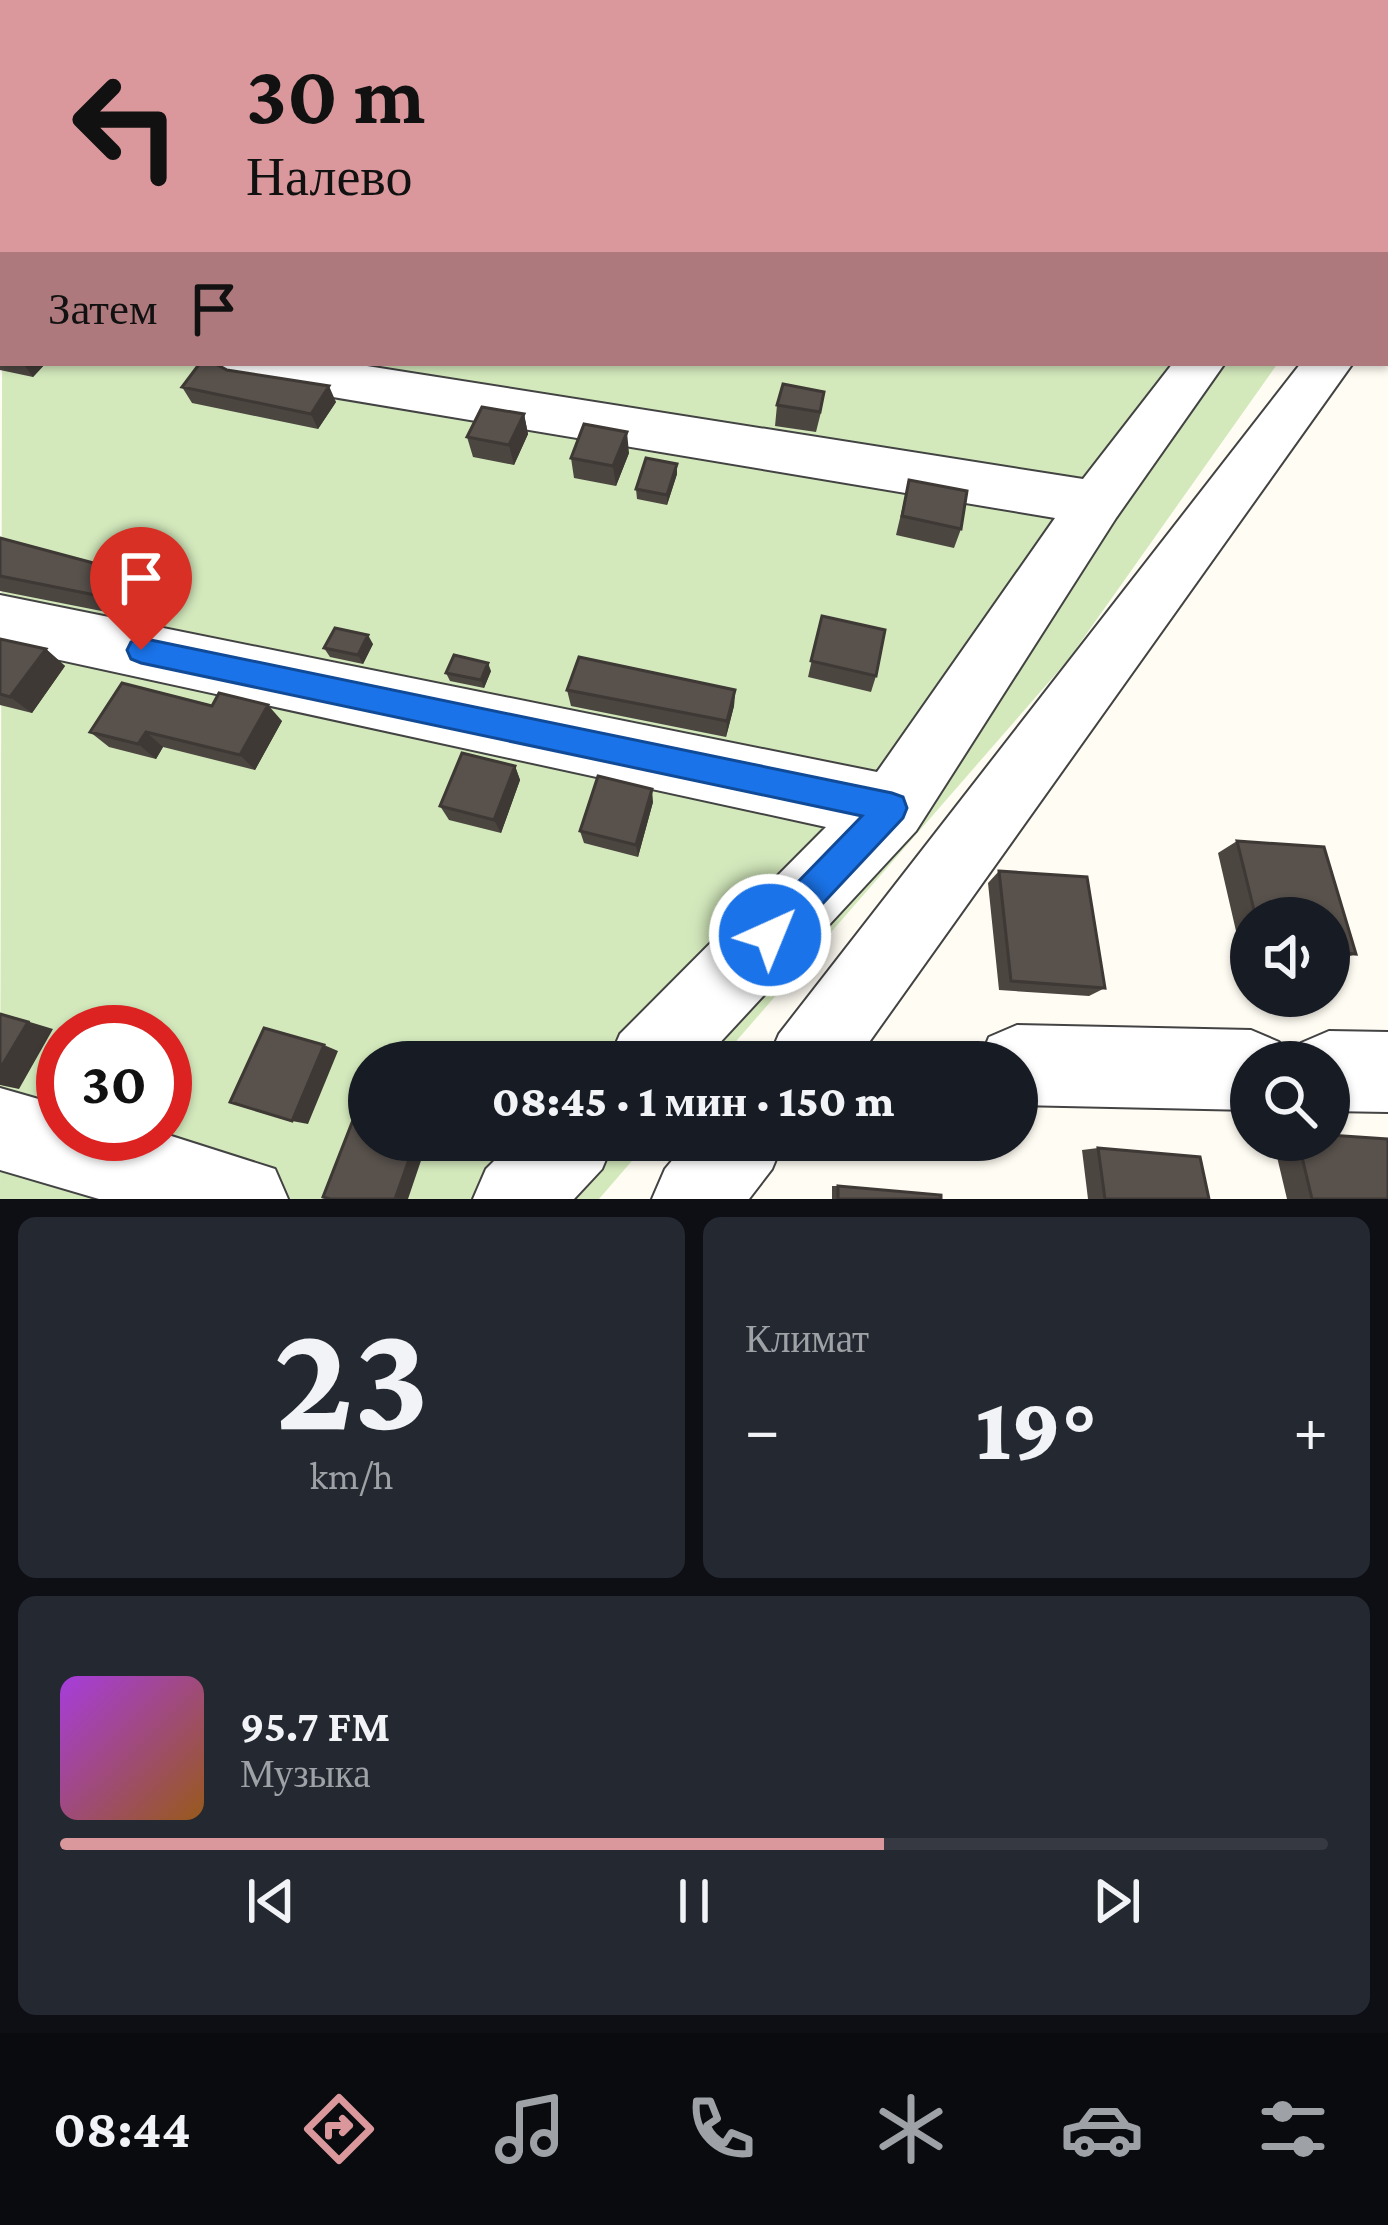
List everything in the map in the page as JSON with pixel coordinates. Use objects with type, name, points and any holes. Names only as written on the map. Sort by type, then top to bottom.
[{"type":"street","points":[[274,366],[520,386],[1096,503]]},
{"type":"street","points":[[668,1041],[892,808],[1096,503],[1198,366]]},
{"type":"street","points":[[822,1041],[1312,384]]},
{"type":"street","points":[[0,621],[892,808]]},
{"type":"street","points":[[1038,1065],[1230,1070]]},
{"type":"street","points":[[1350,1071],[1388,1072]]},
{"type":"street","points":[[0,1129],[245,1199]]},
{"type":"street","points":[[516,1199],[553,1161]]},
{"type":"street","points":[[695,1199],[726,1161]]},
{"type":"green space","points":[[2,366],[1276,366],[1068,660],[736,1041],[348,1041],[348,1161],[632,1161],[599,1199],[0,1199]]},
{"type":"building","points":[[198,366],[329,386],[311,414],[182,387]]},
{"type":"building","points":[[783,384],[824,392],[820,412],[777,405]]},
{"type":"building","points":[[482,407],[524,414],[509,445],[467,437]]},
{"type":"building","points":[[584,424],[627,432],[613,466],[571,458]]},
{"type":"building","points":[[646,458],[677,464],[667,495],[636,489]]},
{"type":"building","points":[[909,480],[967,491],[961,529],[902,516]]},
{"type":"building","points":[[0,538],[138,575],[120,600],[0,576]]},
{"type":"building","points":[[822,616],[885,630],[876,676],[811,661]]},
{"type":"building","points":[[335,628],[368,635],[358,655],[324,648]]},
{"type":"building","points":[[0,639],[46,649],[10,697],[0,694]]},
{"type":"building","points":[[454,655],[488,663],[481,680],[446,673]]},
{"type":"building","points":[[579,657],[735,690],[727,721],[567,690]]},
{"type":"building","points":[[122,683],[212,706],[219,693],[268,705],[240,755],[146,732],[138,744],[90,732]]},
{"type":"building","points":[[462,753],[515,766],[494,820],[440,806]]},
{"type":"building","points":[[598,776],[652,789],[636,845],[580,831]]},
{"type":"building","points":[[1237,841],[1324,847],[1339,897],[1251,897]]},
{"type":"building","points":[[999,871],[1087,877],[1105,988],[1011,981]]},
{"type":"building","points":[[0,1014],[28,1022],[0,1069]]},
{"type":"building","points":[[264,1028],[324,1045],[292,1121],[230,1102]]},
{"type":"building","points":[[348,1133],[348,1161],[409,1161],[395,1199],[323,1197]]},
{"type":"building","points":[[1350,1136],[1388,1139],[1388,1199],[1312,1199],[1303,1161],[1350,1161]]},
{"type":"building","points":[[1098,1148],[1200,1157],[1209,1199],[1105,1199]]},
{"type":"building","points":[[838,1186],[941,1195],[941,1199],[838,1199]]},
{"type":"route","points":[[141,650],[892,808],[770,935]]}]
